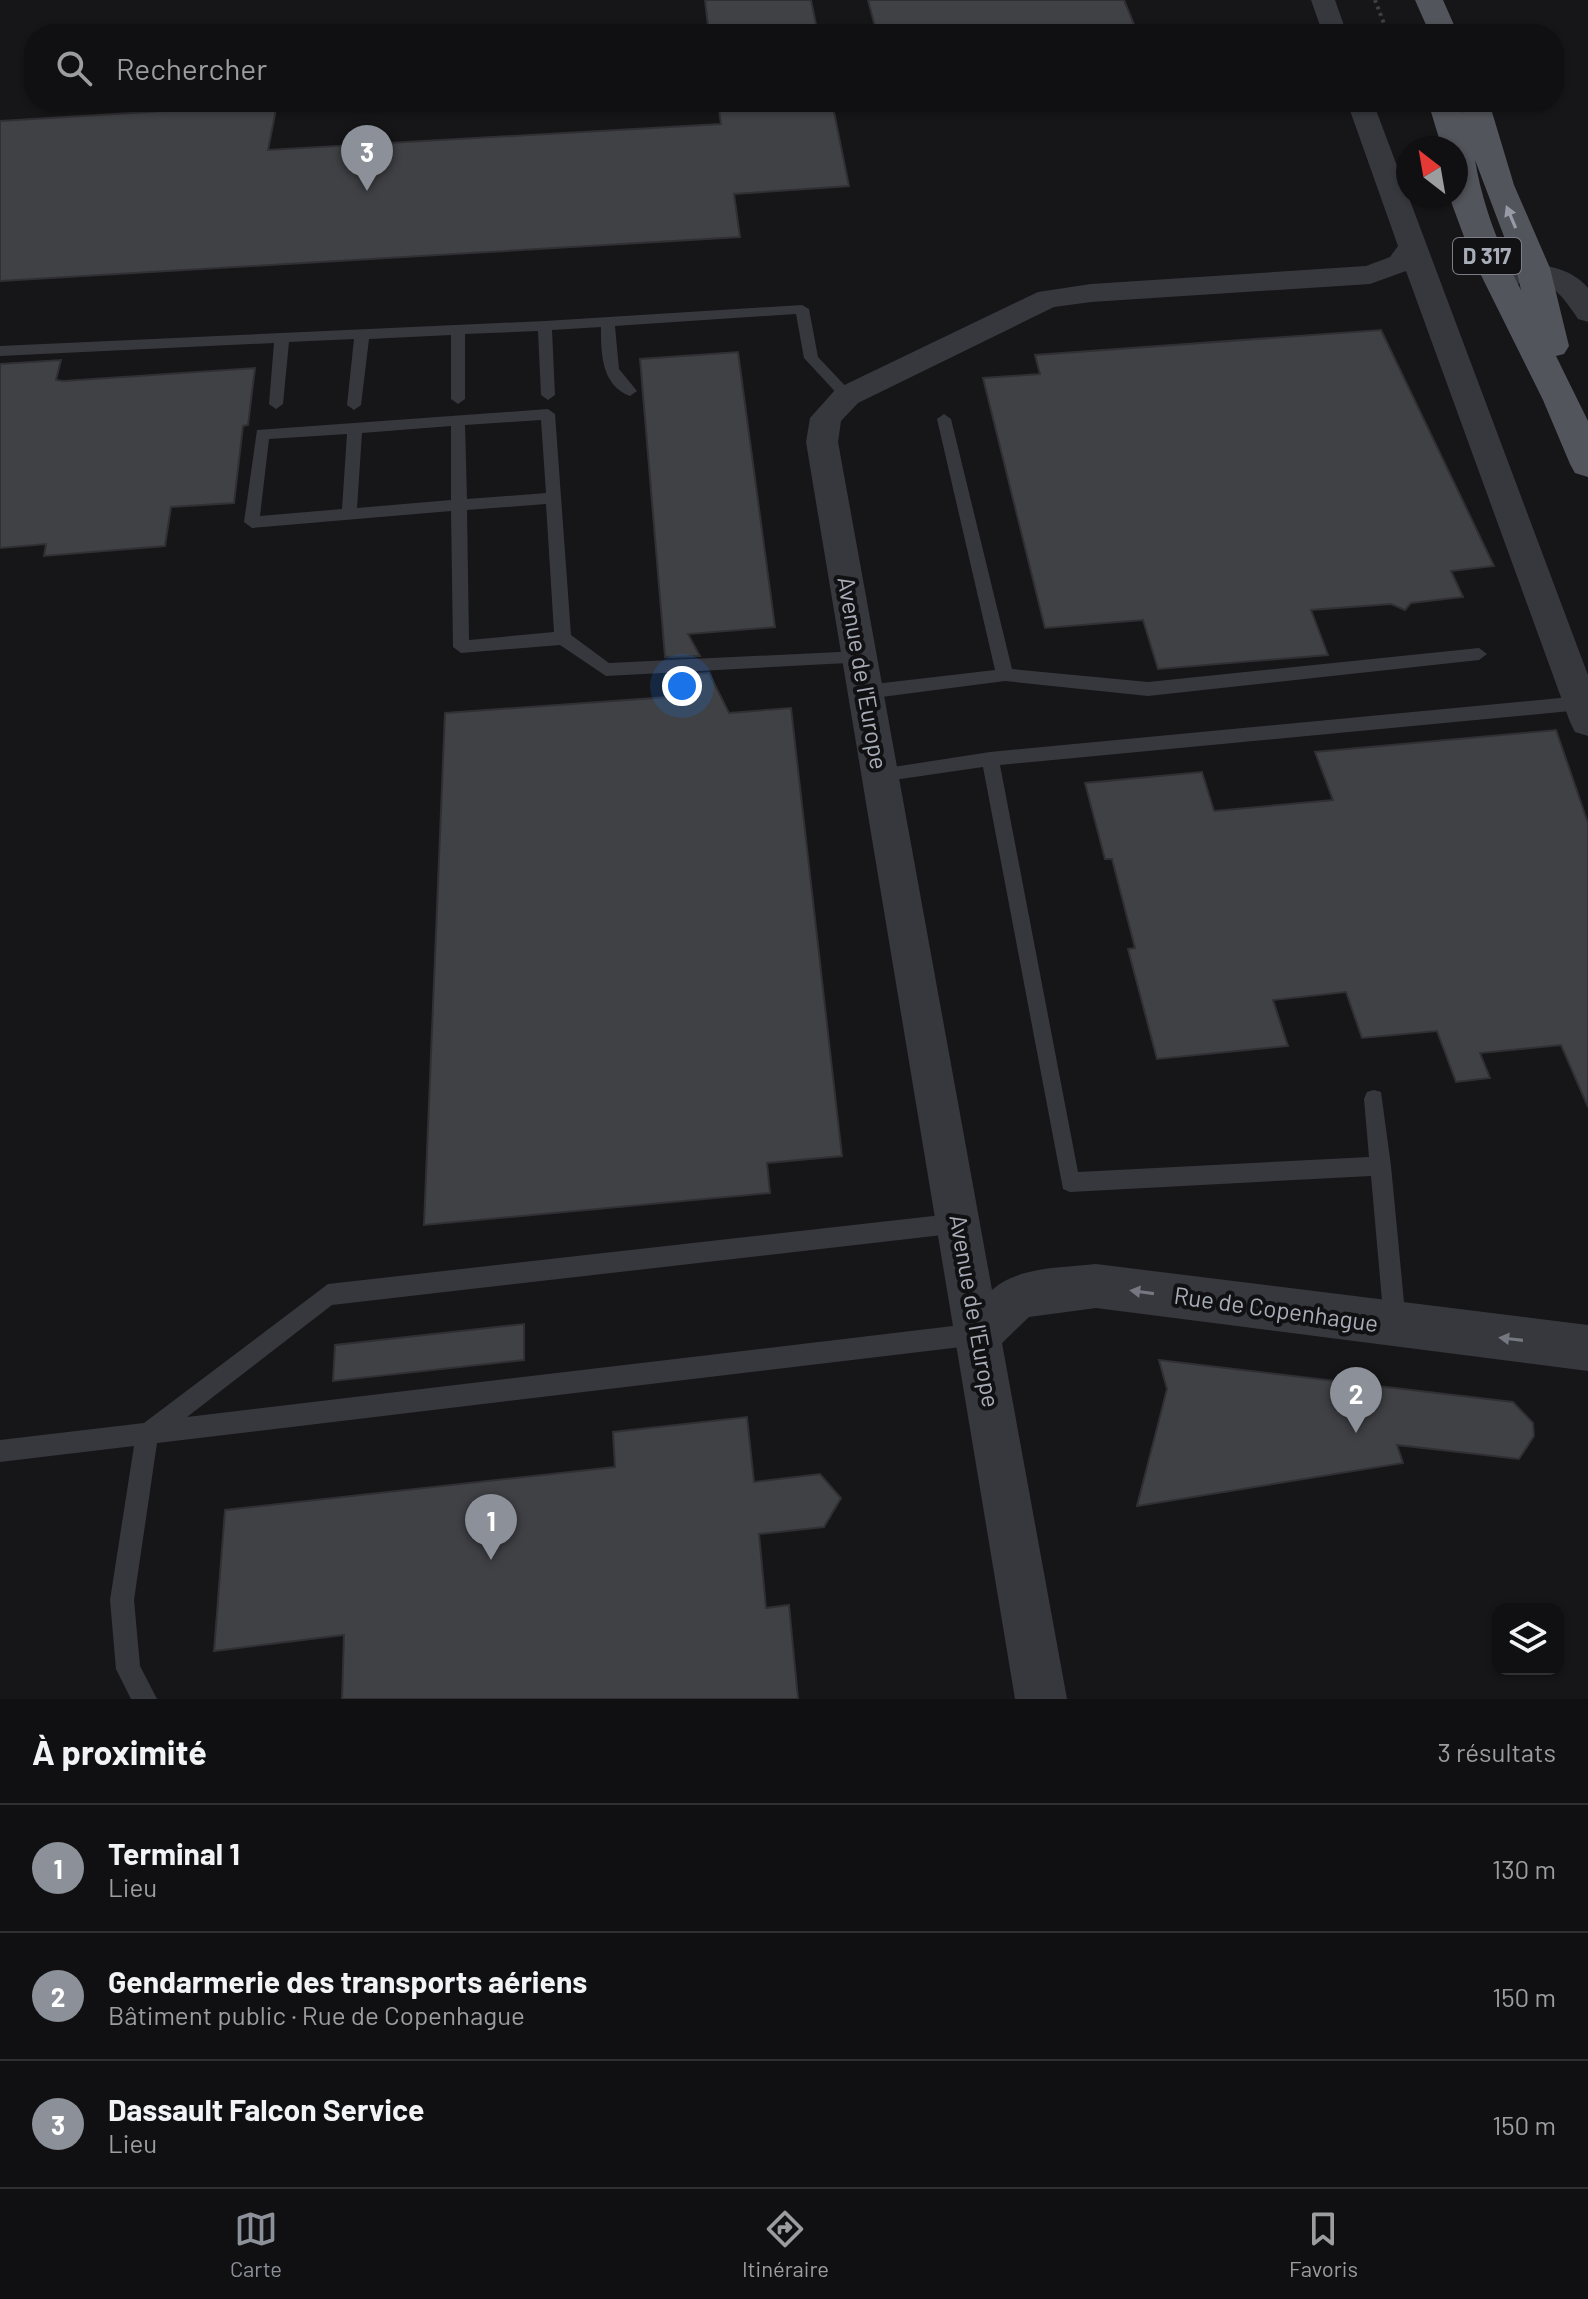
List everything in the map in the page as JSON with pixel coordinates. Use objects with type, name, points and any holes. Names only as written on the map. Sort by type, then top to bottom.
[{"type":"main road","points":[[1400,0],[1411,24]]},
{"type":"main road","points":[[1429,0],[1440,24]]},
{"type":"main road","name":"D 317","points":[[1446,112],[1457,143],[1466,201],[1495,274],[1561,400],[1588,464]]},
{"type":"main road","name":"D 317","points":[[1477,112],[1498,185],[1534,273],[1550,334],[1561,400]]},
{"type":"street","points":[[1323,0],[1331,24]]},
{"type":"street","points":[[1364,112],[1584,713]]},
{"type":"street","name":"Avenue de l'Europe","points":[[1041,1699],[822,442],[826,418],[847,396],[1048,299],[1091,293],[1370,275],[1400,263],[1412,247]]},
{"type":"street","points":[[1495,274],[1534,273],[1559,278],[1584,302]]},
{"type":"street","name":"Rue de Copenhague","points":[[978,1334],[1019,1296],[1096,1286],[1588,1348]]},
{"type":"lane","points":[[0,351],[545,326],[802,309],[811,358],[847,396]]},
{"type":"lane","points":[[608,322],[609,370],[619,384],[630,391]]},
{"type":"lane","points":[[545,326],[548,395]]},
{"type":"lane","points":[[458,330],[458,399]]},
{"type":"lane","points":[[354,405],[362,334]]},
{"type":"lane","points":[[276,404],[282,338]]},
{"type":"lane","points":[[552,498],[252,522],[262,434],[548,414],[563,638]]},
{"type":"lane","points":[[944,419],[1005,675]]},
{"type":"lane","points":[[458,420],[461,647],[563,638],[606,670],[1005,675],[1148,689],[1479,654]]},
{"type":"lane","points":[[349,514],[355,428]]},
{"type":"lane","points":[[880,775],[990,759],[1584,713]]},
{"type":"lane","points":[[990,759],[1070,1182],[1381,1166]]},
{"type":"lane","points":[[1374,1099],[1395,1326]]},
{"type":"lane","points":[[145,1699],[128,1669],[122,1600],[147,1434],[328,1295],[960,1223]]},
{"type":"lane","points":[[0,1451],[978,1334]]},
{"type":"path","points":[[1375,0],[1384,24]]},
{"type":"building","points":[[705,0],[811,0],[816,24],[708,24]]},
{"type":"building","points":[[868,0],[1124,0],[1134,24],[874,24]]},
{"type":"building","points":[[147,112],[275,112],[268,150],[721,124],[719,112],[834,112],[849,186],[734,194],[740,237],[0,281],[0,121]]},
{"type":"building","points":[[1381,330],[1494,566],[1451,571],[1463,597],[1411,603],[1405,610],[1391,604],[1311,610],[1328,655],[1158,669],[1143,620],[1045,628],[983,378],[1040,374],[1035,355]]},
{"type":"building","points":[[738,352],[775,627],[688,634],[700,656],[665,657],[640,359]]},
{"type":"building","points":[[61,360],[56,380],[64,381],[255,368],[248,425],[243,426],[234,503],[171,507],[165,546],[44,556],[46,544],[0,548],[0,364]]},
{"type":"building","points":[[709,673],[729,713],[791,708],[842,1156],[767,1163],[770,1193],[424,1225],[445,713],[668,697],[666,676]]},
{"type":"building","points":[[1556,730],[1588,823],[1588,1107],[1561,1045],[1480,1053],[1490,1078],[1456,1082],[1437,1031],[1362,1038],[1346,992],[1273,1000],[1288,1046],[1157,1059],[1128,949],[1135,948],[1112,859],[1105,859],[1085,783],[1202,772],[1214,811],[1333,800],[1315,752]]},
{"type":"building","points":[[524,1324],[524,1360],[333,1381],[335,1345]]},
{"type":"building","points":[[1159,1360],[1513,1402],[1533,1423],[1534,1436],[1519,1459],[1397,1445],[1403,1463],[1137,1506],[1167,1389]]},
{"type":"building","points":[[747,1417],[754,1482],[820,1474],[841,1498],[824,1527],[759,1534],[766,1608],[789,1605],[798,1699],[342,1699],[344,1635],[214,1651],[225,1510],[615,1467],[613,1432]]},
{"type":"place","name":"Dassault Falcon Service","points":[[367,191]]},
{"type":"place","name":"Gendarmerie des transports aériens","points":[[1356,1433]]},
{"type":"place","name":"Terminal 1","points":[[491,1560]]}]
